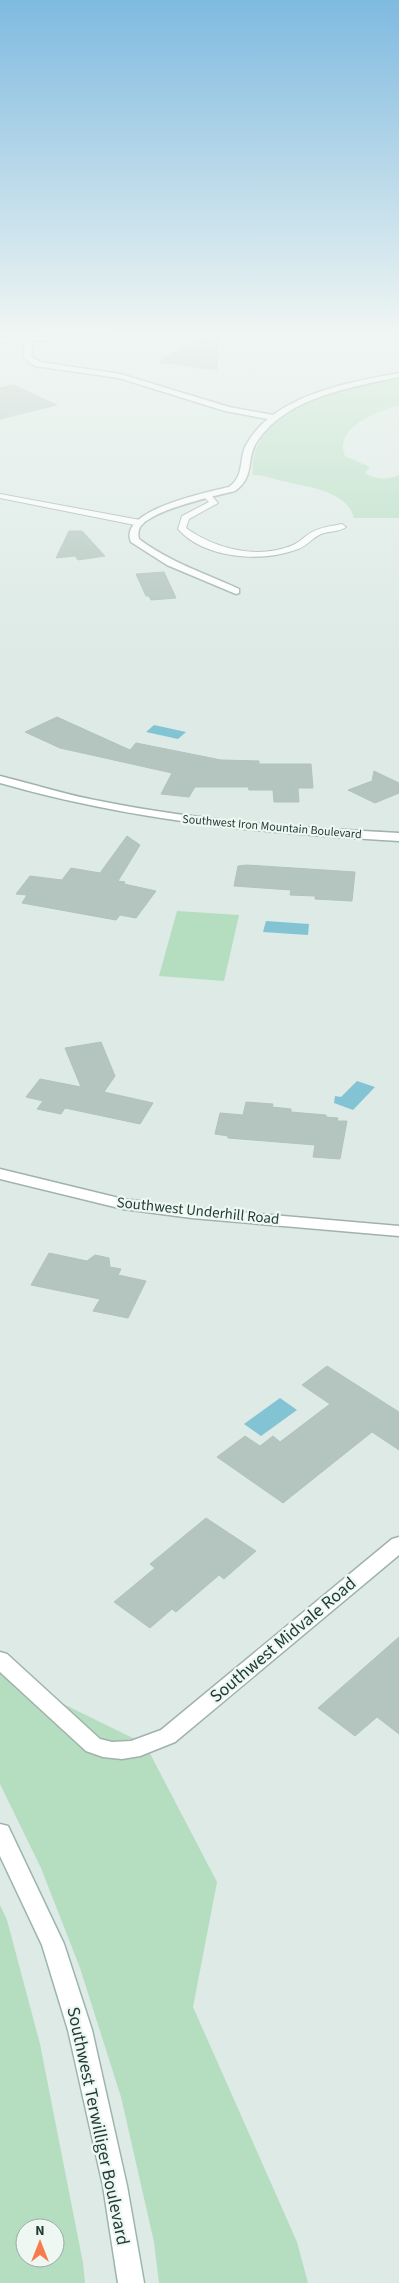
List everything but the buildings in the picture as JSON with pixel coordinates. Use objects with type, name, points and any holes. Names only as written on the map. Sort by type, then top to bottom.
[{"type":"street","points":[[236,591],[159,558],[134,540],[133,533],[140,524],[173,506],[241,484],[246,477],[246,456],[252,443]]},
{"type":"street","name":"Southwest Iron Mountain Boulevard","points":[[0,779],[80,800],[170,818],[254,827],[399,836]]},
{"type":"street","name":"Southwest Underhill Road","points":[[0,1174],[123,1204],[192,1213],[399,1231]]},
{"type":"street","name":"Southwest Midvale Road","points":[[0,1660],[94,1745],[105,1751],[122,1751],[142,1747],[168,1736],[399,1544]]},
{"type":"street","name":"Southwest Terwilliger Boulevard","points":[[0,1833],[53,1944],[80,2030],[113,2176],[131,2283]]},
{"type":"lane","points":[[0,496],[140,524]]},
{"type":"lane","points":[[207,496],[214,503],[185,518],[182,529],[194,539],[217,549],[252,554],[277,554],[297,547],[315,534],[342,527]]},
{"type":"green space","points":[[260,443],[344,443],[345,456],[370,467],[365,473],[373,477],[382,478],[391,478],[399,475],[399,518],[354,518],[350,509],[343,501],[324,491],[265,476],[253,475],[255,452]]},
{"type":"green space","points":[[177,911],[239,915],[224,981],[159,976]]},
{"type":"green space","points":[[0,1673],[145,1744],[217,1882],[193,2007],[297,2242],[308,2283],[159,2283],[154,2242],[121,2097],[80,1968],[41,1868],[0,1784]]},
{"type":"green space","points":[[0,1905],[7,1920],[40,2044],[83,2263],[85,2283],[0,2283]]},
{"type":"water","points":[[154,725],[186,732],[178,739],[146,732]]},
{"type":"water","points":[[266,921],[309,924],[308,935],[263,932]]},
{"type":"water","points":[[357,1081],[375,1087],[353,1110],[334,1103],[335,1096],[341,1097]]},
{"type":"water","points":[[280,1398],[297,1410],[261,1436],[244,1424]]}]
